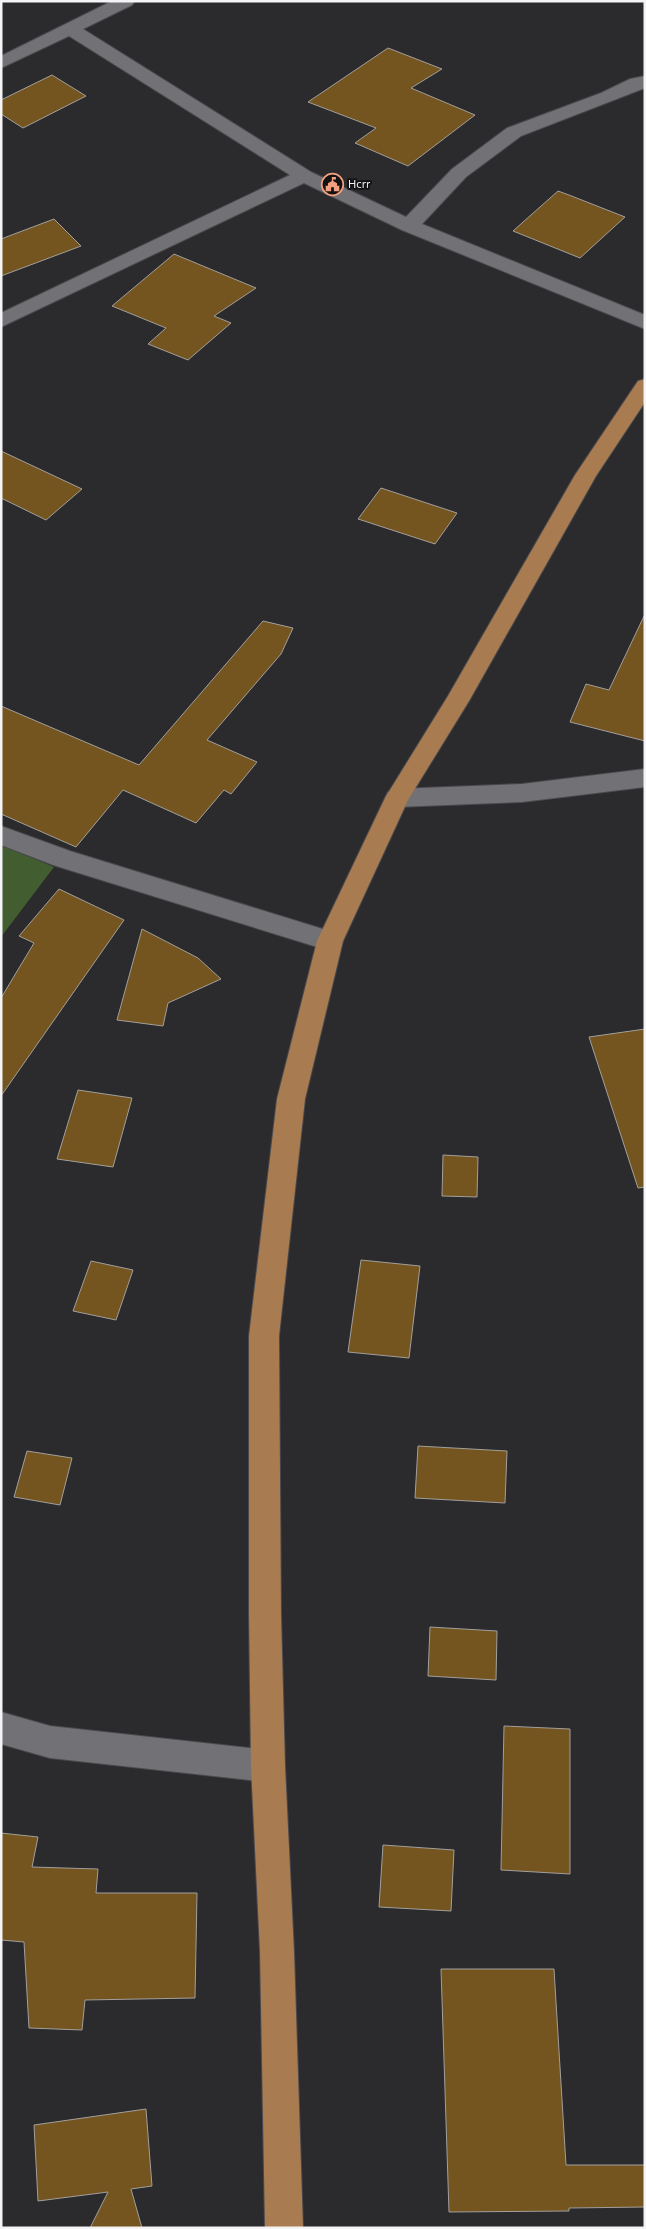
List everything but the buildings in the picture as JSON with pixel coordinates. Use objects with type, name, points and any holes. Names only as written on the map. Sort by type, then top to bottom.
[{"type":"main road","points":[[284,2228],[277,1952],[268,1766],[265,1614],[264,1336],[291,1099],[330,941],[397,798],[457,702],[586,475],[645,386]]},
{"type":"street","points":[[1,63],[126,1]]},
{"type":"street","points":[[70,29],[304,176],[409,226],[645,323]]},
{"type":"street","points":[[409,226],[459,173],[514,132],[637,83],[645,82]]},
{"type":"street","points":[[1,321],[304,176]]},
{"type":"street","points":[[397,798],[522,793],[645,778]]},
{"type":"street","points":[[1,835],[62,858],[330,941]]},
{"type":"street","points":[[1,1728],[50,1742],[268,1766]]},
{"type":"green space","points":[[1,845],[54,867],[1,937]]},
{"type":"place","name":"Hcrr","points":[[332,184]]}]
